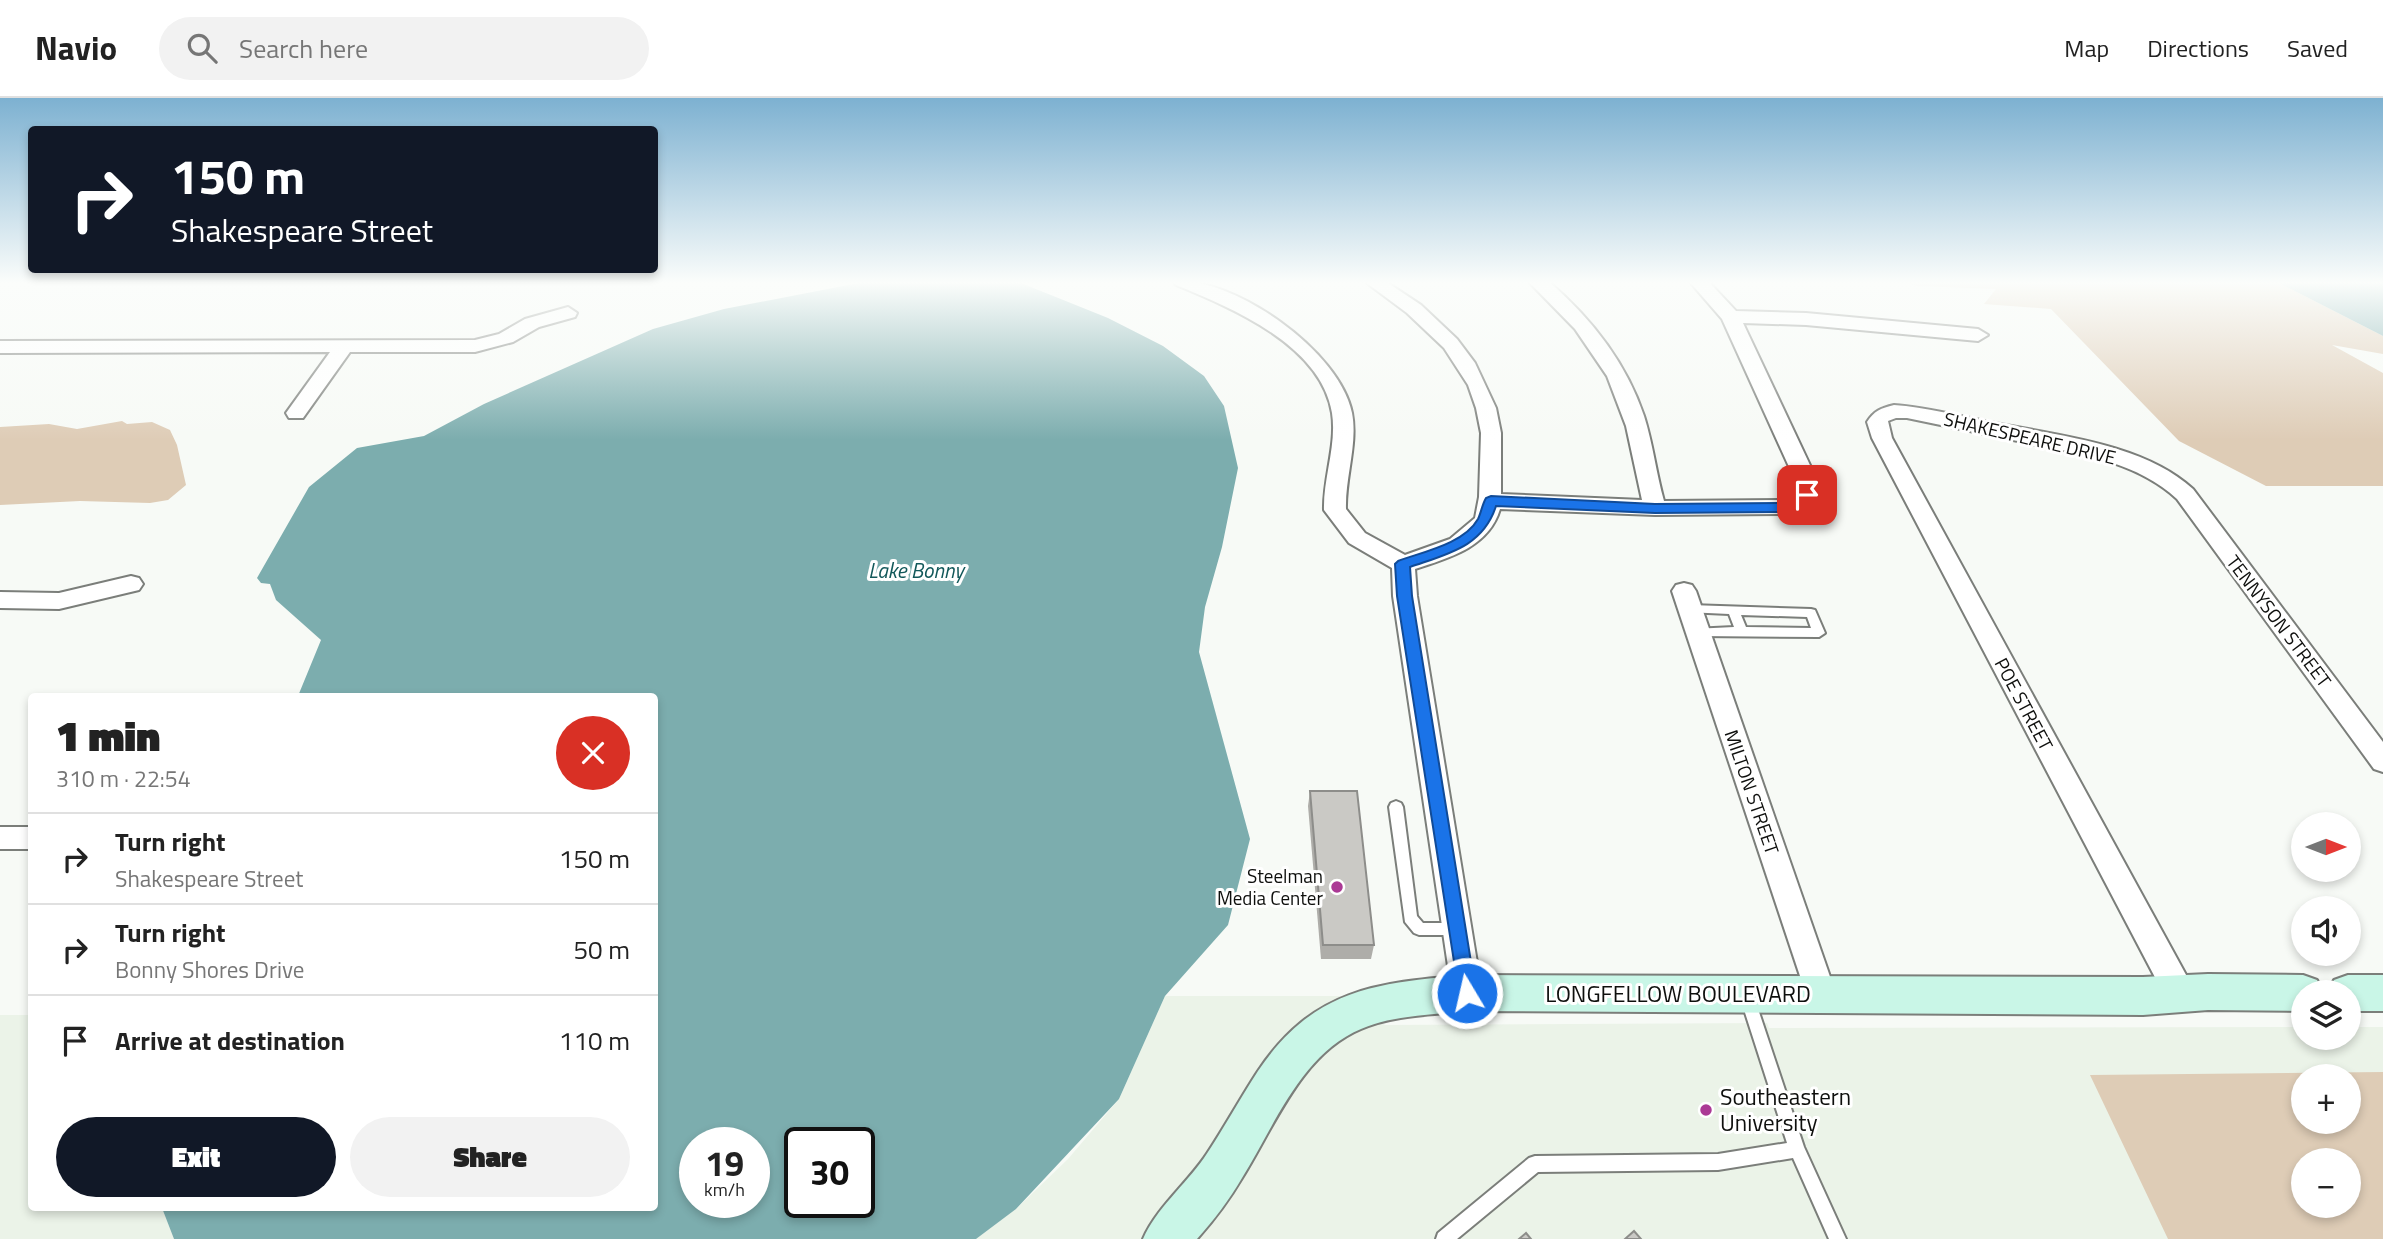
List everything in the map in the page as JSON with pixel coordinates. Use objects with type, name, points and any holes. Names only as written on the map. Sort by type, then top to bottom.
[{"type":"street","points":[[0,347],[475,346],[499,341],[511,334]]},
{"type":"street","points":[[1285,334],[1314,357],[1336,391],[1342,411],[1335,510],[1357,538],[1403,564],[1451,547],[1471,535],[1484,523],[1491,501],[1491,434],[1487,412],[1467,367],[1442,334]]},
{"type":"street","points":[[1590,334],[1620,381],[1633,416],[1655,508]]},
{"type":"street","points":[[1491,501],[1655,508],[1786,507],[1807,495],[1806,480],[1739,334]]},
{"type":"street","points":[[1970,334],[1978,335]]},
{"type":"street","points":[[296,413],[344,346]]},
{"type":"street","name":"SHAKESPEARE DRIVE","points":[[1884,414],[1894,411],[1907,412],[2071,446],[2134,462],[2172,482]]},
{"type":"street","name":"POE STREET","points":[[1884,414],[1877,422],[1882,438],[2180,994]]},
{"type":"street","name":"TENNYSON STREET","points":[[2172,482],[2185,494],[2383,762]]},
{"type":"street","points":[[1403,564],[1405,596],[1467,993]]},
{"type":"street","points":[[0,600],[59,601],[131,584]]},
{"type":"street","name":"MILTON STREET","points":[[1690,610],[1821,994]]},
{"type":"street","points":[[0,838],[28,838]]},
{"type":"street","name":"LONGFELLOW BOULEVARD","points":[[1166,1239],[1206,1194],[1269,1090],[1296,1055],[1323,1029],[1353,1013],[1403,999],[1467,993],[2291,993]]},
{"type":"street","points":[[2361,993],[2383,993]]},
{"type":"lane","points":[[1690,610],[1811,613],[1819,633],[1741,631],[1690,610]]},
{"type":"lane","points":[[1734,610],[1741,631]]},
{"type":"lane","points":[[1396,807],[1410,918],[1419,929],[1457,929]]},
{"type":"lane","points":[[1745,994],[1797,1149],[1838,1239]]},
{"type":"lane","points":[[1444,1239],[1535,1164],[1718,1162],[1797,1149]]},
{"type":"shaded area","points":[[2075,334],[2383,336],[2383,354],[2332,345],[2383,373],[2383,486],[2266,486],[2179,441]]},
{"type":"shaded area","points":[[122,421],[127,424],[152,422],[170,430],[177,445],[186,485],[168,500],[150,503],[80,501],[0,505],[0,427],[49,424],[77,429]]},
{"type":"shaded area","name":"Southeastern University","points":[[1165,996],[1340,996],[1385,1025],[1767,1023],[1769,1028],[2291,1027],[2291,1050],[2361,1050],[2361,1027],[2383,1027],[2383,1239],[976,1239],[1016,1209],[1068,1159],[1119,1099]]},
{"type":"shaded area","points":[[0,1015],[28,1015],[28,1211],[163,1211],[174,1239],[0,1239]]},
{"type":"shaded area","points":[[2361,1072],[2383,1072],[2383,1239],[2168,1239],[2090,1075],[2291,1073],[2291,1134],[2361,1134]]},
{"type":"water","name":"Lake Bonny","points":[[641,334],[1140,334],[1163,346],[1204,376],[1224,406],[1238,468],[1222,547],[1205,607],[1199,652],[1250,839],[1228,925],[1165,996],[1119,1099],[1016,1209],[976,1239],[174,1239],[163,1211],[658,1211],[658,693],[299,693],[321,640],[276,600],[270,584],[261,583],[257,578],[309,487],[357,448],[424,436],[484,404]]},
{"type":"building","points":[[1310,791],[1357,791],[1374,945],[1323,945]]},
{"type":"building","points":[[1634,1231],[1641,1239],[1625,1239]]},
{"type":"building","points":[[1526,1233],[1531,1239],[1519,1239]]},
{"type":"place","name":"Steelman Media Center","points":[[1337,887]]},
{"type":"place","name":"Southeastern University","points":[[1706,1110]]},
{"type":"route","points":[[1467,993],[1405,596],[1403,564],[1451,547],[1471,535],[1484,523],[1491,501],[1655,508],[1786,507],[1807,495]]}]
